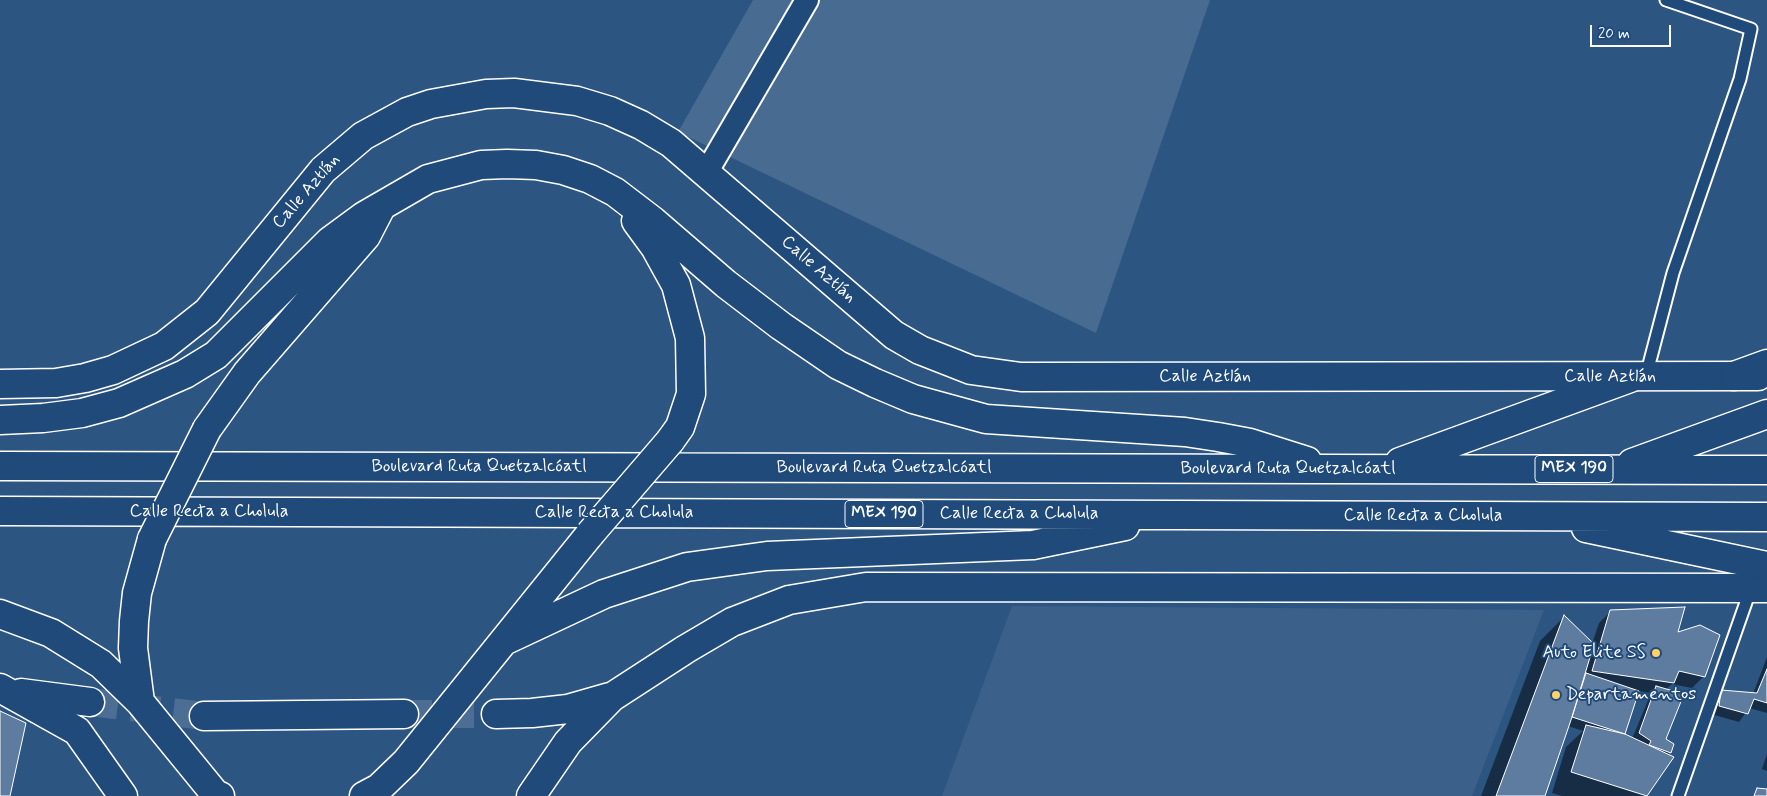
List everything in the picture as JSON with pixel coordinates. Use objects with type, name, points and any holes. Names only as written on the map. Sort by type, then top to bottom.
[{"type":"main road","name":"Calle Aztlán","points":[[0,384],[56,384],[85,378],[113,370],[164,346],[207,312],[323,170],[343,151],[384,123],[431,104],[486,94],[514,93],[576,101],[610,111],[641,125],[671,143],[894,335],[920,350],[971,370],[1020,377],[1638,378],[1767,376]]},
{"type":"main road","points":[[0,420],[43,418],[82,412],[119,403],[185,374],[216,355],[330,241],[382,206],[428,179],[480,166],[507,164],[536,165],[563,170],[590,179],[615,192],[653,221],[726,284],[781,326],[838,365],[875,384],[913,399],[986,419],[1185,432],[1218,437],[1289,454],[1328,469]]},
{"type":"main road","points":[[364,796],[378,788],[406,762],[590,534],[680,427],[691,394],[692,357],[684,311],[666,265],[615,192]]},
{"type":"main road","points":[[140,702],[135,666],[134,621],[137,593],[152,539],[207,429],[247,373],[360,243],[382,206]]},
{"type":"main road","points":[[1734,376],[1767,364]]},
{"type":"main road","points":[[1382,469],[1638,378]]},
{"type":"main road","points":[[1614,469],[1767,414]]},
{"type":"main road","name":"Boulevard Ruta Quetzalcóatl","points":[[0,466],[1767,470]]},
{"type":"main road","name":"Calle Recta a Cholula","points":[[0,511],[1767,517]]},
{"type":"main road","points":[[506,640],[604,594],[687,567],[767,556],[1033,545],[1183,515]]},
{"type":"main road","points":[[1528,516],[1767,566]]},
{"type":"main road","points":[[531,796],[568,742],[612,697],[732,622],[789,600],[866,587],[1759,588]]},
{"type":"main road","points":[[0,614],[51,633],[78,648],[114,676],[140,702],[217,796]]},
{"type":"main road","points":[[3,690],[90,702]]},
{"type":"main road","points":[[3,690],[77,731],[123,796]]},
{"type":"main road","points":[[496,714],[568,709],[612,697]]},
{"type":"main road","points":[[204,716],[404,714]]},
{"type":"street","points":[[706,173],[807,0]]},
{"type":"street","points":[[391,796],[406,762]]},
{"type":"lane","points":[[1638,378],[1740,79],[1750,29],[1666,0]]},
{"type":"lane","points":[[1678,796],[1759,588]]},
{"type":"shaded area","points":[[753,0],[1210,0],[1096,333],[678,132]]},
{"type":"shaded area","points":[[1012,606],[1544,610],[1472,796],[942,796]]},
{"type":"building","name":"Auto Elite SS","points":[[1685,607],[1678,632],[1700,625],[1720,635],[1705,677],[1679,671],[1674,683],[1592,671],[1610,610]]},
{"type":"building","name":"Departamentos","points":[[1564,615],[1594,644],[1545,796],[1496,796]]},
{"type":"building","points":[[1767,669],[1767,703],[1754,699],[1748,714],[1719,706],[1721,690],[1757,693]]},
{"type":"building","points":[[1586,673],[1639,691],[1625,734],[1572,717]]},
{"type":"building","points":[[1656,686],[1684,694],[1666,739],[1674,744],[1671,753],[1649,745],[1651,741],[1639,733]]},
{"type":"building","points":[[0,711],[26,723],[10,796],[0,796]]},
{"type":"building","name":"Departamentos","points":[[1586,725],[1625,734],[1674,757],[1647,796],[1571,772]]},
{"type":"building","points":[[1757,788],[1767,789],[1767,796],[1754,796]]},
{"type":"tunnel","points":[[90,702],[204,716]]},
{"type":"tunnel","points":[[404,714],[496,714]]},
{"type":"place","name":"Auto Elite SS","points":[[1656,653]]},
{"type":"place","name":"Departamentos","points":[[1556,695]]}]
